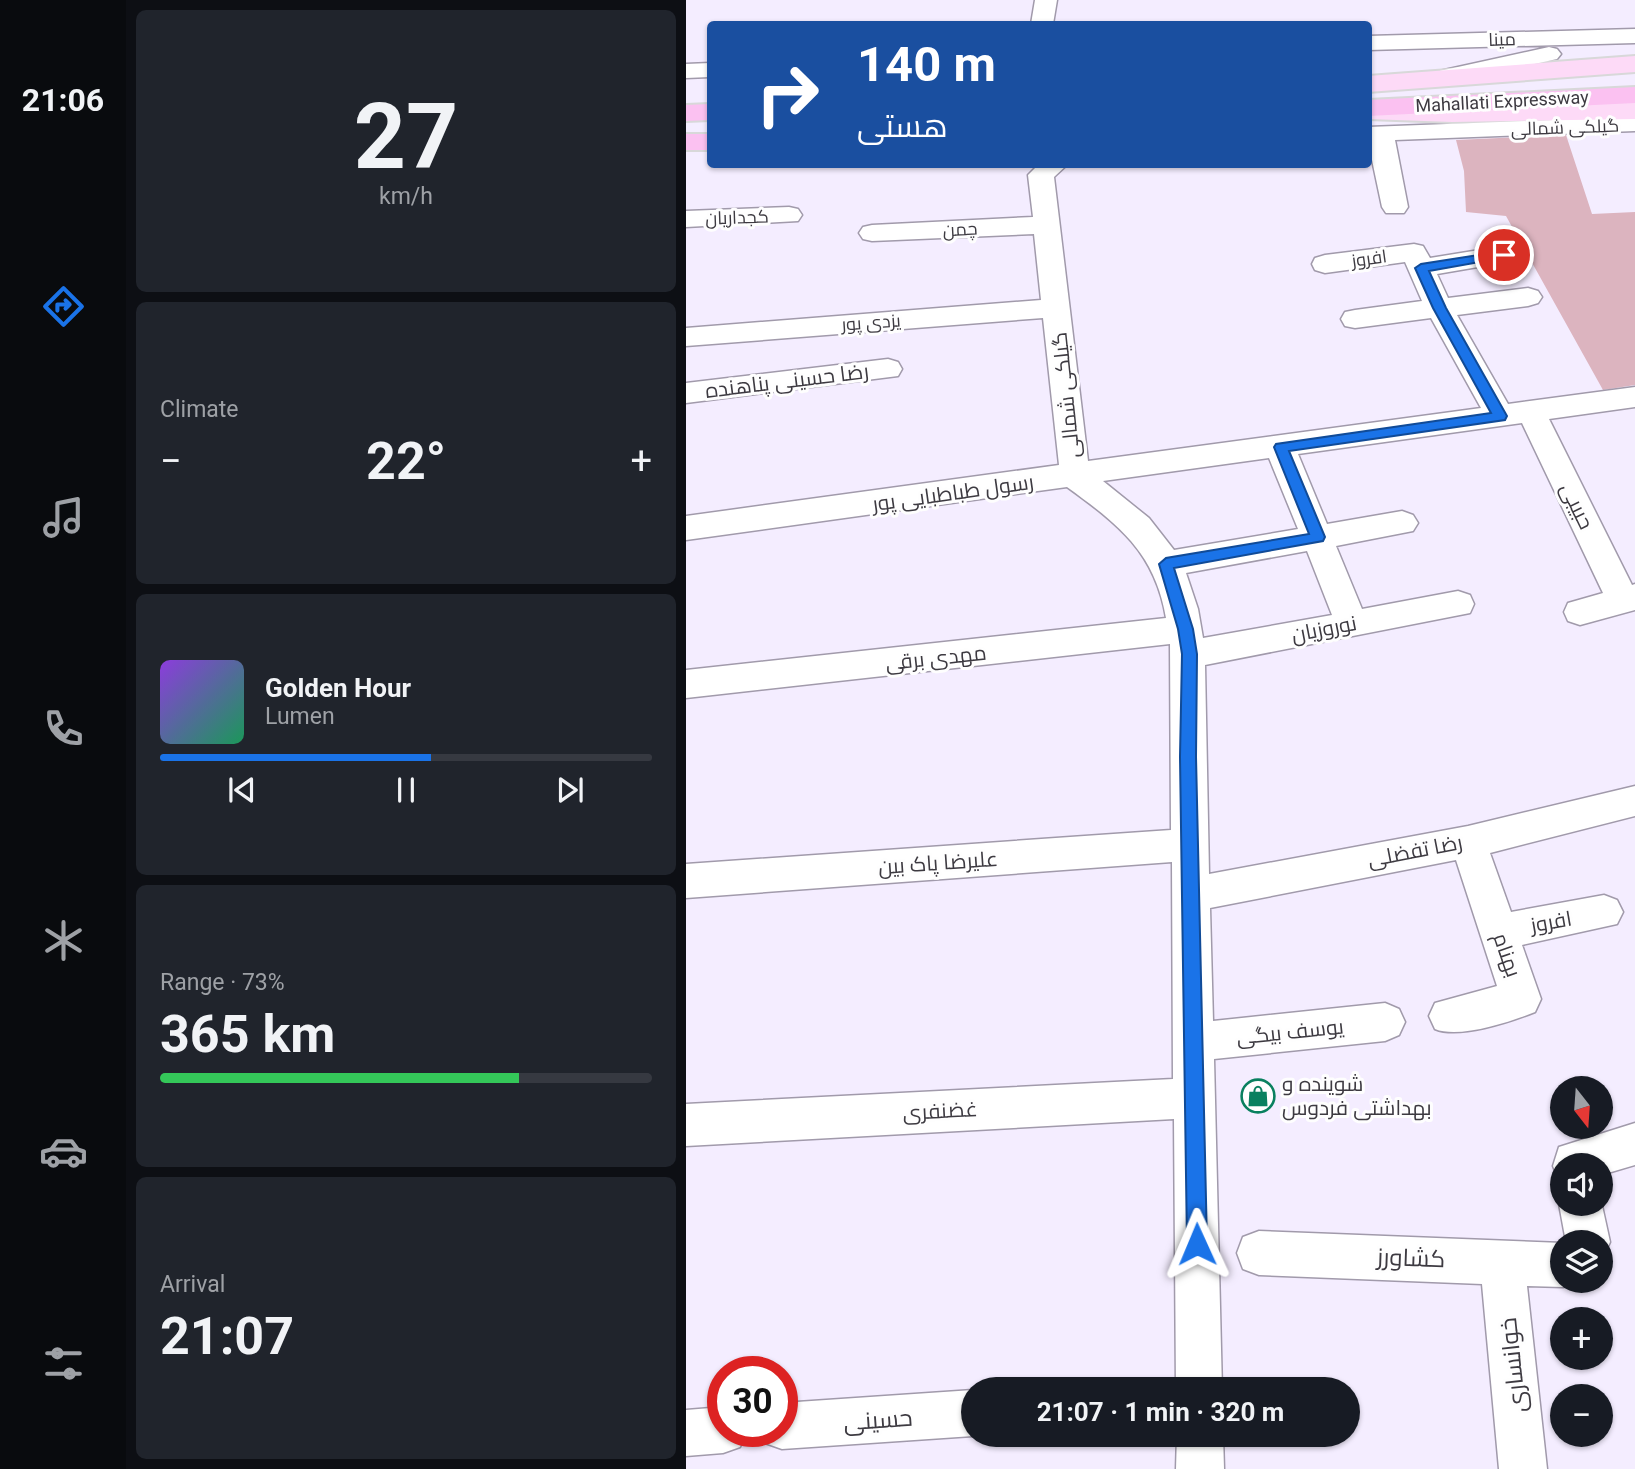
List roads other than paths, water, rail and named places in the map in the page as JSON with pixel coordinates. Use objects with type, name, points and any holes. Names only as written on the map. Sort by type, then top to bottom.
[{"type":"highway","name":"Mahallati Expressway","points":[[1372,122],[1635,79]]},
{"type":"highway","name":"Mahallati Expressway","points":[[1372,87],[1563,89],[1635,95]]},
{"type":"highway","points":[[686,113],[707,112]]},
{"type":"highway","points":[[686,142],[707,142]]},
{"type":"main road","points":[[1372,86],[1436,78],[1635,64]]},
{"type":"main road","points":[[1372,122],[1452,114],[1635,111]]},
{"type":"street","points":[[1042,21],[1046,0]]},
{"type":"street","points":[[1436,78],[1587,44],[1635,37]]},
{"type":"street","name":"مینا","points":[[1372,43],[1635,37]]},
{"type":"street","points":[[686,71],[707,70]]},
{"type":"street","points":[[1372,122],[1395,207]]},
{"type":"street","name":"گيلکی شمالی","points":[[1372,122],[1635,124]]},
{"type":"street","name":"گيلکی شمالی","points":[[1051,168],[1041,175],[1075,477],[1125,514],[1149,538],[1166,564],[1188,642],[1199,1377]]},
{"type":"street","name":"کجداریان","points":[[686,219],[789,215]]},
{"type":"street","name":"چمن","points":[[872,233],[1047,225]]},
{"type":"street","name":"افروز","points":[[1325,264],[1504,255]]},
{"type":"street","points":[[1418,260],[1439,308],[1500,416]]},
{"type":"street","points":[[1355,319],[1528,297]]},
{"type":"street","name":"یزدی پور","points":[[686,337],[1056,308]]},
{"type":"street","name":"رضا حسینی پناهنده","points":[[686,393],[888,369]]},
{"type":"street","name":"رسول طباطبایی پور","points":[[686,528],[1075,477],[1635,397]]},
{"type":"street","name":"حبیبی","points":[[1531,412],[1629,599]]},
{"type":"street","points":[[1280,447],[1352,624]]},
{"type":"street","points":[[1166,564],[1402,523]]},
{"type":"street","points":[[1580,612],[1629,599]]},
{"type":"street","name":"نوروزیان","points":[[1188,642],[1352,624],[1458,604]]},
{"type":"street","name":"مهدی برقی","points":[[686,684],[1188,642]]},
{"type":"street","name":"رضا تفضلی","points":[[1193,894],[1468,842],[1635,801]]},
{"type":"street","name":"بهنام","points":[[1449,1016],[1521,999],[1468,842]]},
{"type":"street","name":"علیرضا پاک بین","points":[[686,881],[1190,845]]},
{"type":"street","name":"افروز","points":[[1499,932],[1604,912]]},
{"type":"street","name":"یوسف بیگی","points":[[1194,1042],[1385,1022]]},
{"type":"street","name":"غضنفری","points":[[686,1125],[1194,1098]]},
{"type":"street","points":[[1603,1153],[1635,1143]]},
{"type":"street","name":"کشاورز","points":[[1259,1253],[1550,1264]]},
{"type":"street","name":"خوانساری","points":[[1502,1261],[1523,1469]]},
{"type":"street","name":"حسینی","points":[[798,1425],[961,1414]]},
{"type":"street","points":[[686,1433],[707,1431]]},
{"type":"street","points":[[1200,1447],[1200,1469]]},
{"type":"place","name":"شوینده و بهداشتی فردوس","points":[[1258,1096]]}]
